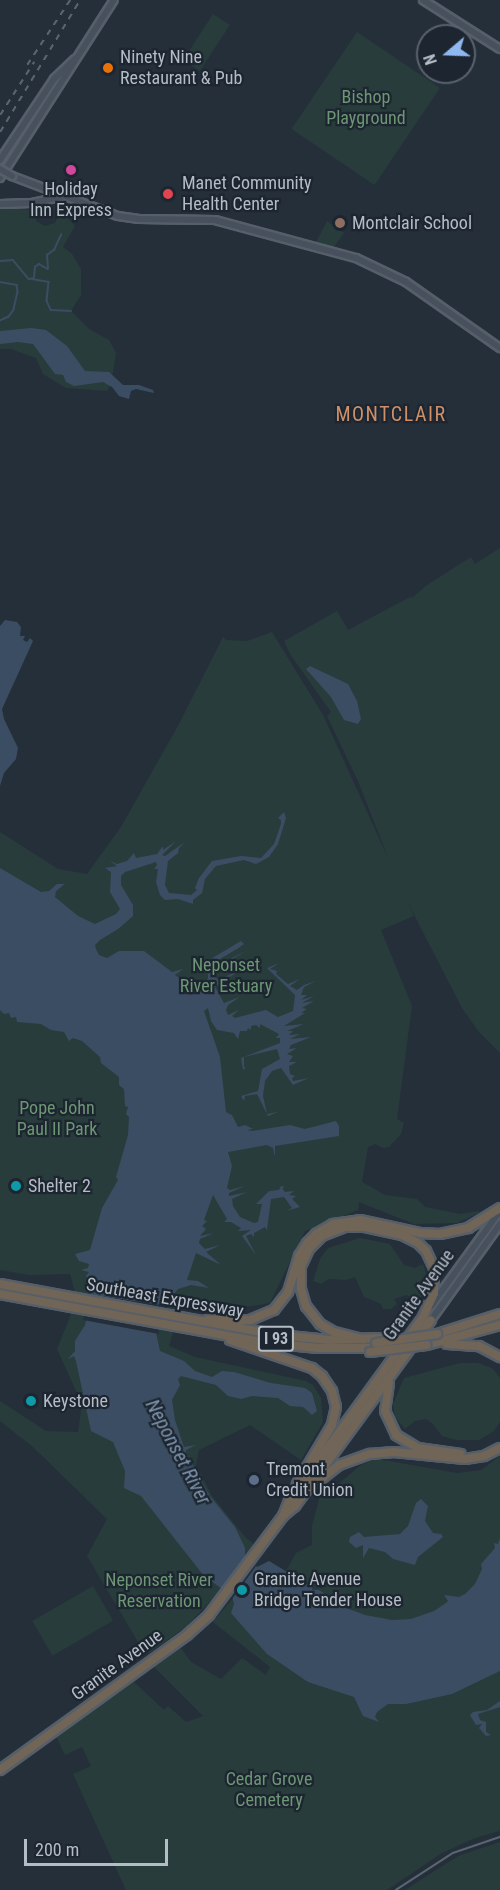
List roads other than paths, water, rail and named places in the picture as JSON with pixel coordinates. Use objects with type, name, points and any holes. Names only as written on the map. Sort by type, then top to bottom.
[{"type":"highway","points":[[198,1321],[221,1318],[250,1320],[274,1310],[288,1292],[297,1262],[307,1243],[316,1234],[333,1224],[360,1220],[426,1234],[441,1234],[468,1228],[500,1210]]},
{"type":"highway","points":[[363,1339],[334,1332],[321,1324],[306,1306],[301,1289],[302,1266],[309,1249],[322,1236],[339,1228],[365,1227],[402,1235],[422,1247],[432,1262],[435,1280],[427,1318]]},
{"type":"highway","name":"Southeast Expressway","points":[[0,1286],[72,1305],[177,1324],[198,1321],[295,1337],[363,1339],[375,1345],[434,1338],[500,1312]]},
{"type":"highway","name":"Southeast Expressway","points":[[0,1296],[72,1305],[177,1324],[230,1340],[300,1351],[434,1338],[500,1324]]},
{"type":"highway","name":"Granite Avenue","points":[[0,1770],[190,1633],[226,1594],[283,1516],[303,1495],[398,1366],[427,1318]]},
{"type":"highway","name":"Granite Avenue","points":[[283,1516],[287,1505],[427,1318]]},
{"type":"highway","name":"I 93","points":[[434,1338],[500,1320]]},
{"type":"highway","name":"I 93","points":[[177,1324],[295,1342],[375,1345]]},
{"type":"highway","points":[[434,1338],[479,1346],[500,1357]]},
{"type":"highway","points":[[230,1340],[312,1368],[322,1376],[332,1391],[336,1407],[332,1425],[300,1477],[287,1505]]},
{"type":"highway","points":[[398,1366],[386,1390],[385,1411],[392,1431],[404,1442],[418,1448],[467,1454],[486,1449],[500,1440]]},
{"type":"highway","points":[[303,1495],[333,1469],[364,1455],[387,1452],[465,1459],[484,1456],[500,1448]]},
{"type":"main road","points":[[0,179],[2,170],[114,0]]},
{"type":"main road","points":[[423,0],[500,49]]},
{"type":"main road","points":[[0,160],[58,74],[79,56]]},
{"type":"main road","points":[[2,170],[102,211],[129,218],[215,220],[356,258],[406,282],[500,348]]},
{"type":"main road","points":[[32,203],[44,189]]},
{"type":"main road","points":[[0,204],[32,203],[64,196]]},
{"type":"main road","name":"Granite Avenue","points":[[427,1318],[500,1210]]},
{"type":"main road","name":"Granite Avenue","points":[[427,1318],[500,1224]]},
{"type":"water","points":[[31,328],[46,330],[67,346],[85,371],[109,372],[123,385],[139,385],[153,390],[154,393],[136,389],[131,391],[129,399],[119,396],[112,387],[103,382],[74,386],[66,382],[63,375],[55,374],[33,344],[18,342],[0,344],[0,331]]},
{"type":"water","points":[[5,620],[17,622],[21,627],[20,636],[25,636],[23,640],[27,642],[30,638],[33,641],[2,709],[4,719],[18,748],[16,759],[4,773],[0,786],[0,626]]},
{"type":"water","points":[[310,666],[348,684],[357,701],[361,719],[358,724],[344,720],[331,697],[306,669]]},
{"type":"water","name":"Neponset River","points":[[284,812],[286,818],[278,844],[269,857],[256,864],[244,860],[216,866],[205,879],[202,893],[193,900],[193,904],[178,899],[165,900],[160,895],[156,882],[158,869],[154,869],[156,862],[125,872],[121,876],[121,885],[133,905],[133,916],[95,945],[99,955],[107,958],[119,951],[144,951],[172,972],[183,969],[175,975],[188,984],[201,987],[210,981],[203,983],[208,979],[208,974],[203,968],[198,969],[199,966],[241,941],[244,944],[206,967],[212,968],[246,951],[211,972],[218,980],[242,969],[215,987],[224,1003],[240,997],[228,1005],[226,1010],[228,1015],[239,1010],[232,1016],[235,1018],[266,1010],[278,1017],[293,1011],[295,995],[267,968],[279,963],[270,969],[277,971],[276,974],[288,984],[300,979],[290,986],[297,990],[316,981],[304,987],[301,995],[307,995],[301,1000],[314,996],[302,1003],[314,1001],[302,1008],[307,1009],[301,1013],[305,1013],[284,1026],[304,1024],[287,1031],[293,1031],[289,1035],[300,1034],[290,1039],[311,1037],[291,1045],[289,1049],[297,1048],[287,1054],[293,1056],[289,1062],[297,1062],[289,1066],[290,1074],[295,1076],[292,1078],[293,1081],[309,1078],[293,1085],[281,1068],[272,1071],[265,1081],[263,1096],[267,1114],[257,1094],[245,1096],[244,1101],[241,1096],[258,1091],[262,1069],[280,1059],[277,1049],[244,1057],[244,1067],[246,1067],[243,1070],[241,1058],[280,1043],[280,1038],[276,1038],[279,1034],[260,1024],[260,1028],[256,1025],[251,1026],[251,1030],[248,1028],[247,1031],[240,1031],[238,1039],[234,1033],[217,1030],[211,1021],[208,1008],[204,1011],[220,1057],[226,1112],[232,1115],[238,1127],[245,1125],[253,1129],[247,1130],[252,1131],[290,1125],[305,1129],[336,1121],[339,1126],[339,1136],[275,1146],[275,1157],[273,1148],[267,1145],[228,1152],[232,1166],[227,1188],[230,1190],[245,1186],[229,1193],[229,1196],[247,1192],[232,1199],[233,1206],[240,1217],[254,1223],[258,1222],[262,1204],[256,1204],[269,1191],[279,1190],[281,1186],[285,1187],[282,1188],[285,1192],[294,1191],[289,1195],[296,1196],[292,1199],[300,1207],[286,1211],[292,1208],[284,1197],[271,1199],[267,1230],[274,1242],[265,1227],[254,1233],[254,1237],[251,1234],[246,1236],[256,1255],[242,1236],[251,1230],[238,1231],[241,1228],[231,1222],[224,1222],[227,1219],[213,1195],[204,1220],[207,1221],[202,1226],[206,1229],[200,1236],[214,1233],[200,1239],[199,1243],[205,1249],[220,1245],[206,1252],[221,1265],[196,1253],[187,1280],[198,1281],[209,1288],[191,1285],[178,1289],[165,1305],[155,1328],[160,1351],[184,1361],[195,1371],[212,1377],[222,1371],[234,1372],[271,1383],[305,1388],[312,1393],[317,1411],[312,1415],[303,1407],[290,1406],[278,1398],[252,1396],[241,1399],[228,1396],[216,1385],[181,1376],[178,1379],[180,1385],[172,1400],[175,1420],[184,1447],[196,1445],[186,1450],[186,1453],[210,1496],[235,1527],[245,1548],[245,1557],[257,1567],[269,1561],[287,1572],[294,1571],[297,1577],[302,1571],[300,1580],[305,1581],[308,1586],[313,1583],[312,1590],[319,1590],[346,1608],[365,1615],[392,1620],[411,1619],[434,1611],[446,1603],[448,1601],[444,1595],[459,1597],[465,1594],[475,1584],[482,1569],[481,1564],[495,1548],[494,1543],[498,1544],[500,1538],[500,1671],[452,1694],[406,1704],[388,1704],[377,1712],[375,1717],[379,1722],[363,1716],[354,1697],[308,1682],[267,1654],[231,1613],[234,1604],[232,1596],[204,1576],[141,1496],[124,1488],[125,1471],[113,1442],[91,1431],[76,1361],[74,1356],[68,1359],[75,1351],[75,1341],[85,1325],[92,1290],[86,1276],[89,1272],[81,1270],[88,1268],[89,1264],[79,1261],[75,1254],[90,1250],[102,1208],[118,1180],[116,1177],[128,1135],[129,1117],[126,1114],[128,1107],[125,1106],[124,1089],[119,1085],[119,1077],[101,1063],[100,1057],[82,1041],[73,1038],[69,1041],[64,1032],[51,1030],[41,1024],[17,1022],[16,1017],[11,1018],[9,1013],[4,1014],[0,1010],[0,868],[41,892],[49,891],[57,884],[65,884],[56,891],[55,897],[78,916],[95,924],[116,914],[120,909],[110,892],[111,872],[105,868],[117,866],[110,861],[117,864],[127,861],[134,853],[136,858],[157,854],[163,846],[163,850],[176,841],[162,855],[165,856],[185,842],[179,848],[178,853],[168,861],[165,885],[169,893],[191,895],[197,890],[195,888],[199,878],[212,861],[241,856],[261,858],[274,844],[281,820],[278,818]]},
{"type":"water","points":[[421,1499],[428,1506],[425,1521],[433,1533],[441,1534],[443,1537],[418,1557],[415,1565],[393,1559],[385,1552],[369,1548],[363,1558],[363,1545],[356,1548],[349,1542],[350,1537],[359,1532],[364,1537],[400,1534],[408,1526],[416,1503]]},
{"type":"water","points":[[500,1701],[500,1707],[478,1714],[480,1720],[486,1722],[486,1732],[491,1735],[486,1736],[479,1728],[482,1724],[476,1725],[470,1715],[473,1712],[487,1710]]},
{"type":"waterway","points":[[0,261],[13,260],[29,279],[34,278],[35,267],[39,264],[48,269],[47,255],[54,250],[61,235]]},
{"type":"waterway","points":[[32,279],[49,282],[47,301],[51,310],[71,311]]},
{"type":"waterway","points":[[0,282],[17,285],[18,292],[14,310],[9,317],[0,321]]},
{"type":"tram line","points":[[396,1890],[453,1853],[500,1837]]},
{"type":"railway","points":[[27,65],[70,0]]},
{"type":"railway","points":[[0,132],[80,0]]},
{"type":"railway","points":[[0,115],[34,62]]},
{"type":"place","name":"Ninety Nine Restaurant & Pub","points":[[108,68]]},
{"type":"place","name":"Holiday Inn Express","points":[[71,170]]},
{"type":"place","name":"Manet Community Health Center","points":[[168,194]]},
{"type":"place","name":"Montclair School","points":[[340,223]]},
{"type":"place","name":"Shelter 2","points":[[16,1186]]},
{"type":"place","name":"Keystone","points":[[31,1401]]},
{"type":"place","name":"Tremont Credit Union","points":[[254,1480]]},
{"type":"place","name":"Granite Avenue Bridge Tender House","points":[[242,1590]]},
{"type":"district","name":"MONTCLAIR","points":[[391,414]]},
{"type":"park label","name":"Bishop Playground","points":[[366,108]]},
{"type":"park label","name":"Neponset River Estuary","points":[[226,976]]},
{"type":"park label","name":"Pope John Paul II Park","points":[[57,1119]]},
{"type":"park label","name":"Neponset River Reservation","points":[[159,1591]]},
{"type":"park label","name":"Cedar Grove Cemetery","points":[[269,1790]]}]
